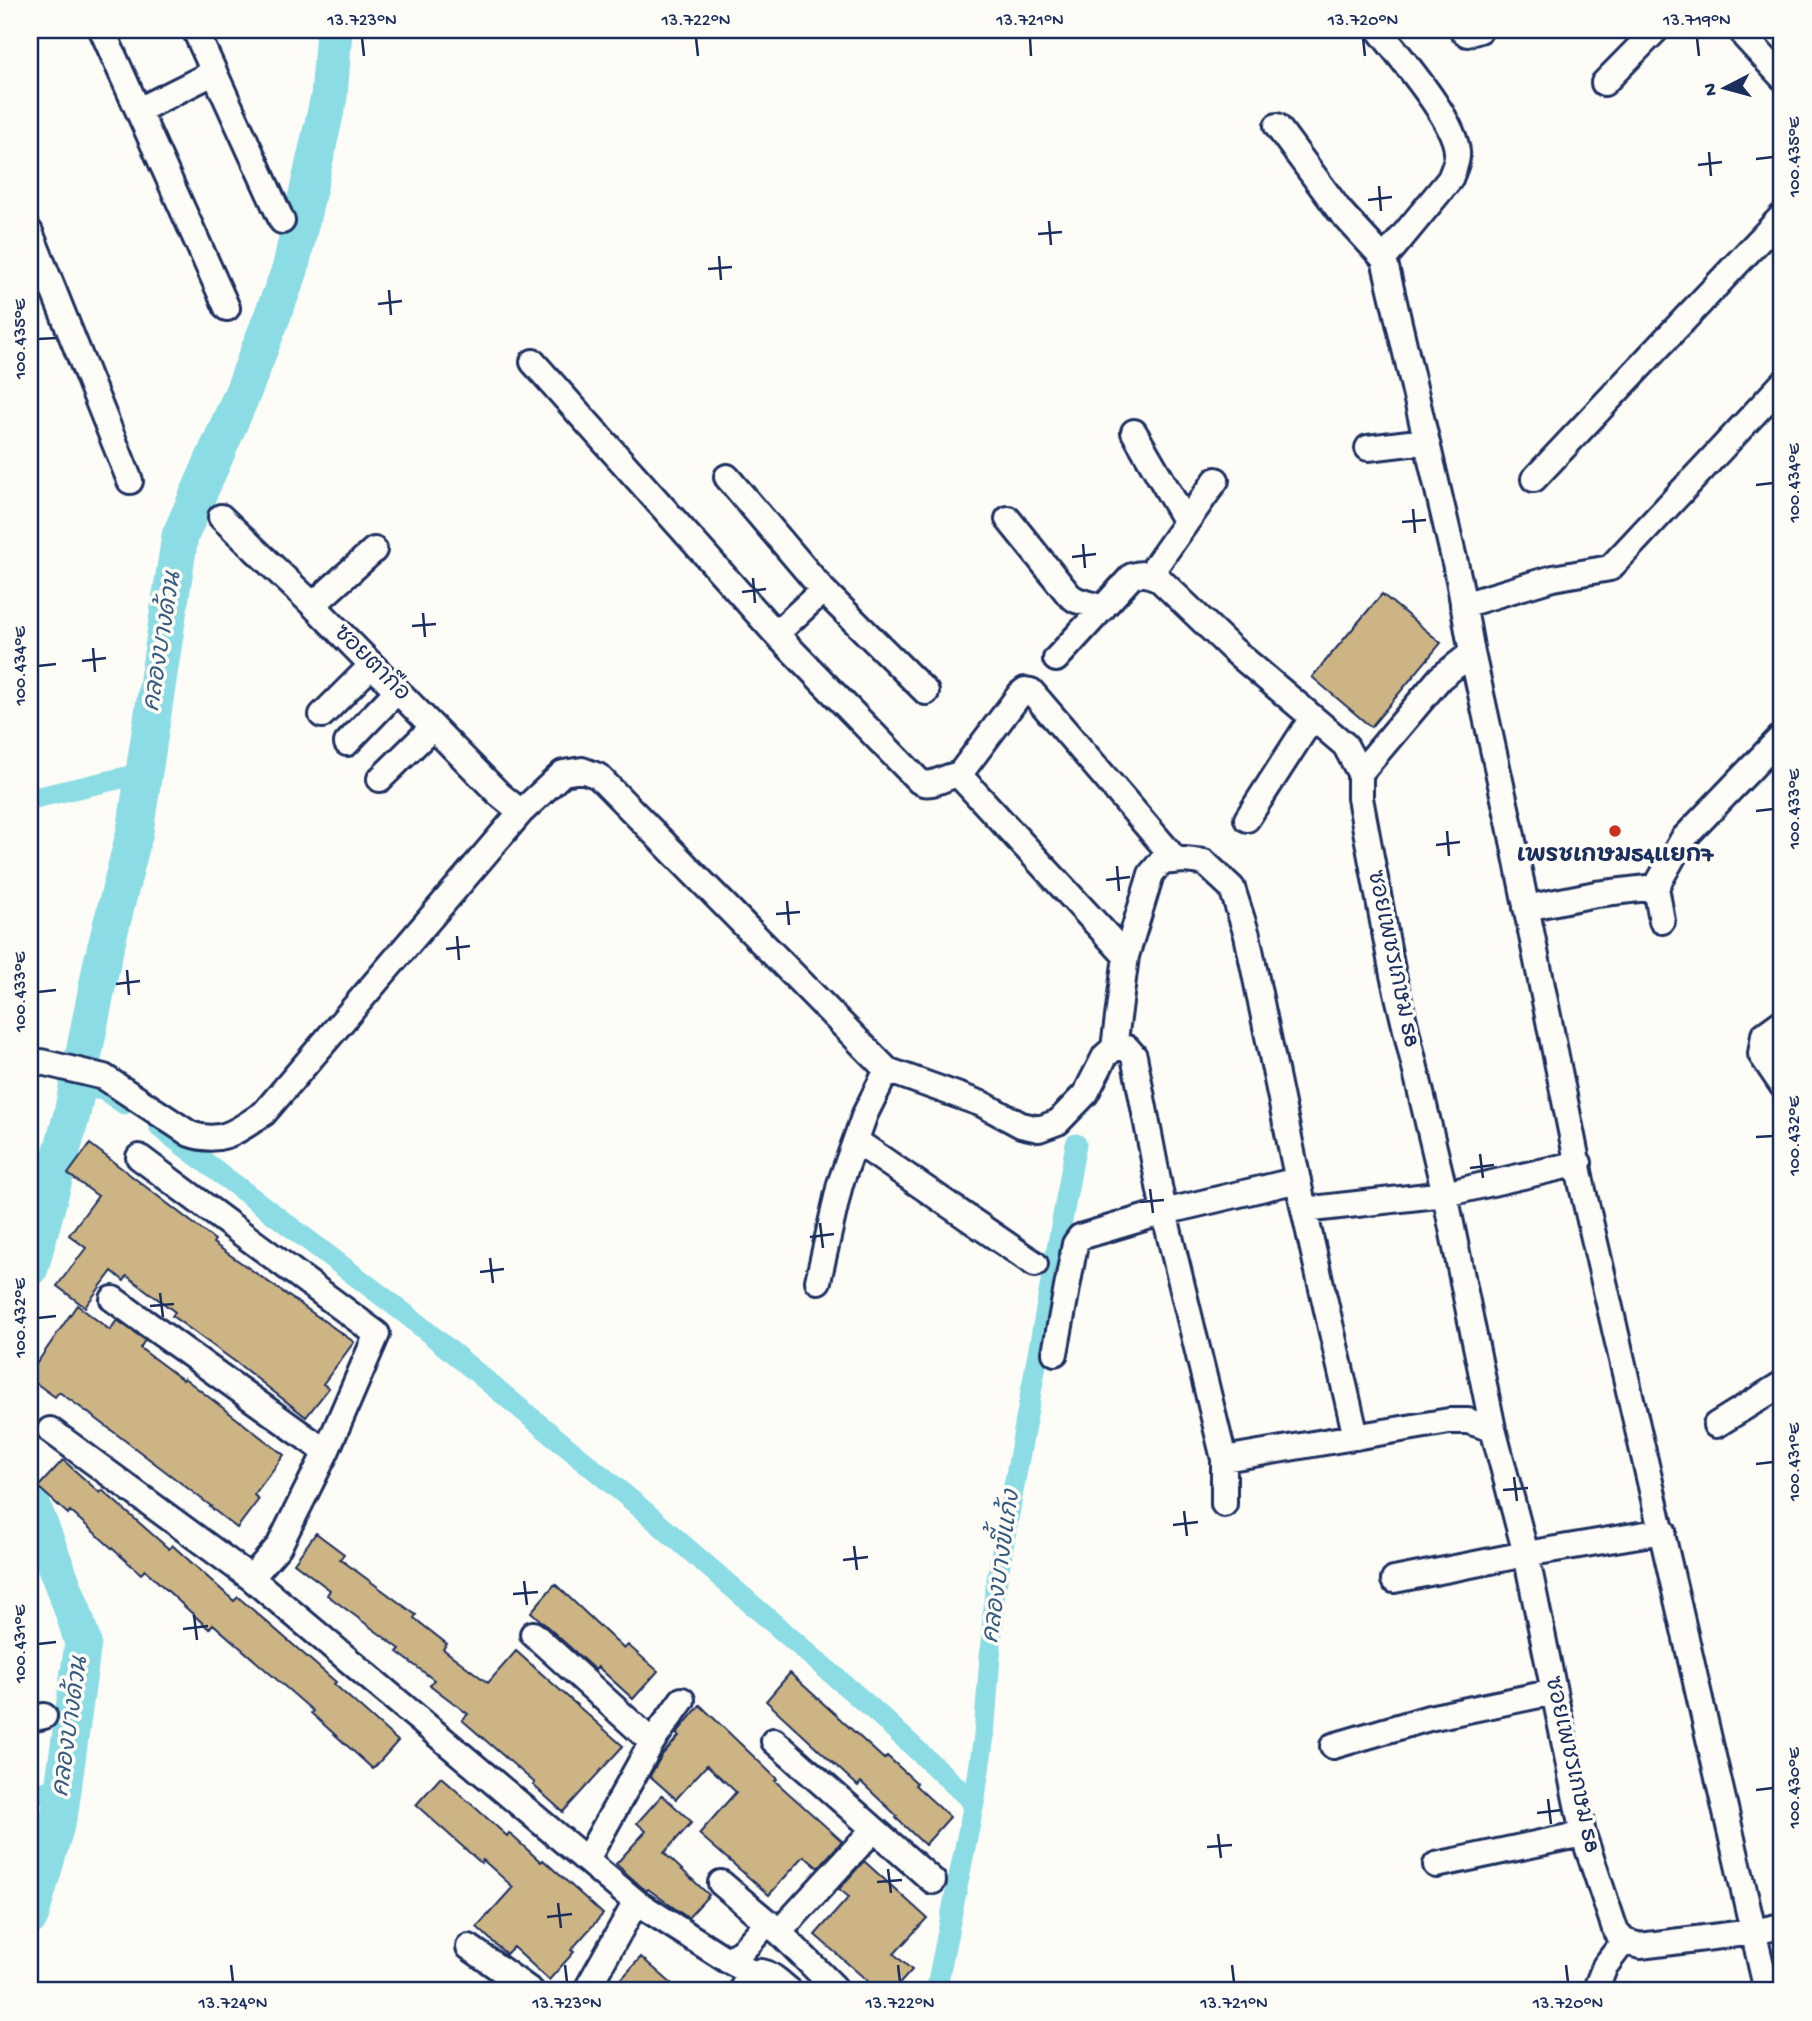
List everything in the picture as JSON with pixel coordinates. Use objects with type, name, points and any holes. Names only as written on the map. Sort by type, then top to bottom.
[{"type":"street","points":[[102,30],[227,308]]},
{"type":"street","points":[[195,30],[282,221]]},
{"type":"street","points":[[1379,30],[1450,128],[1458,152],[1450,179],[1384,259]]},
{"type":"street","points":[[1462,30],[1467,34],[1480,30]]},
{"type":"street","points":[[1605,83],[1656,30]]},
{"type":"street","points":[[1745,37],[1782,77]]},
{"type":"street","points":[[139,110],[214,74]]},
{"type":"street","points":[[1277,126],[1339,210],[1384,259],[1463,605],[1591,1226],[1767,1991]]},
{"type":"street","points":[[1534,479],[1782,216]]},
{"type":"street","points":[[30,232],[130,481]]},
{"type":"street","points":[[533,362],[776,634],[919,781],[925,785],[951,775],[959,775],[1126,956]]},
{"type":"street","points":[[1463,605],[1553,578],[1610,568],[1782,384]]},
{"type":"street","points":[[1134,432],[1186,522]]},
{"type":"street","points":[[1368,447],[1426,442]]},
{"type":"street","points":[[727,477],[823,590],[926,692]]},
{"type":"street","points":[[1056,659],[1132,576],[1150,574],[1216,480]]},
{"type":"street","name":"ซอยตากือ","points":[[221,517],[499,794],[521,812]]},
{"type":"street","points":[[1008,519],[1069,595],[1076,600],[1103,608]]},
{"type":"street","points":[[313,606],[374,550]]},
{"type":"street","name":"ซอยเพชรเกษม 58","points":[[1150,574],[1159,579],[1231,649],[1345,745],[1360,773],[1360,798],[1393,975],[1445,1194],[1493,1429],[1526,1554],[1583,1834],[1616,1932],[1624,1941]]},
{"type":"street","points":[[776,634],[823,590]]},
{"type":"street","points":[[1360,773],[1440,678],[1472,653]]},
{"type":"street","points":[[322,715],[372,665]]},
{"type":"street","points":[[347,743],[397,691]]},
{"type":"street","points":[[959,775],[1020,694],[1031,691],[1176,860]]},
{"type":"street","points":[[1247,819],[1312,718]]},
{"type":"street","points":[[380,779],[433,727]]},
{"type":"street","points":[[1662,921],[1656,887],[1683,839],[1782,736]]},
{"type":"street","points":[[35,1063],[104,1077],[190,1134],[204,1139],[221,1138],[239,1130],[264,1112],[521,812],[563,773],[582,770],[598,776],[887,1070],[982,1104],[1021,1125],[1039,1129],[1058,1122],[1086,1093],[1105,1056],[1114,1048],[1126,956],[1152,874],[1161,862],[1204,862],[1232,888],[1247,935],[1304,1210],[1356,1437]]},
{"type":"street","points":[[1526,908],[1596,894],[1656,887]]},
{"type":"street","points":[[1782,1022],[1764,1035],[1761,1054],[1782,1086]]},
{"type":"street","points":[[1114,1048],[1127,1048],[1134,1056],[1164,1212],[1224,1459],[1224,1504]]},
{"type":"street","points":[[817,1281],[840,1184],[865,1114],[887,1070]]},
{"type":"street","points":[[856,1141],[1035,1264]]},
{"type":"street","points":[[139,1157],[377,1334],[326,1451],[279,1546],[251,1578]]},
{"type":"street","points":[[1304,1210],[1445,1194],[1579,1163]]},
{"type":"street","points":[[1055,1353],[1074,1244],[1080,1237],[1164,1212],[1298,1180]]},
{"type":"street","points":[[113,1299],[326,1451]]},
{"type":"street","points":[[1716,1425],[1782,1384]]},
{"type":"street","points":[[1224,1459],[1450,1421],[1468,1421],[1493,1429]]},
{"type":"street","points":[[50,1430],[251,1578],[636,1902],[739,1975],[763,1972],[790,1991]]},
{"type":"street","points":[[1394,1580],[1662,1531]]},
{"type":"street","points":[[533,1634],[652,1742]]},
{"type":"street","points":[[1332,1746],[1429,1718],[1554,1692]]},
{"type":"street","points":[[587,1860],[652,1742],[682,1700]]},
{"type":"street","points":[[774,1741],[933,1881]]},
{"type":"street","points":[[739,1975],[741,1952],[774,1927],[874,1829]]},
{"type":"street","points":[[1436,1865],[1583,1834]]},
{"type":"street","points":[[721,1883],[774,1927],[834,1987]]},
{"type":"street","points":[[586,1991],[636,1902]]},
{"type":"street","points":[[1595,1991],[1605,1966],[1624,1941],[1640,1946],[1782,1926]]},
{"type":"street","points":[[469,1947],[531,1991]]},
{"type":"building","points":[[1382,594],[1441,643],[1371,727],[1312,677]]},
{"type":"building","points":[[90,1144],[215,1240],[213,1243],[354,1342],[323,1384],[329,1388],[306,1417],[172,1316],[175,1312],[127,1276],[124,1281],[112,1271],[85,1307],[57,1286],[86,1248],[69,1235],[98,1196],[68,1174]]},
{"type":"building","points":[[77,1305],[110,1330],[117,1320],[145,1340],[140,1348],[183,1380],[184,1378],[284,1455],[254,1495],[259,1499],[237,1528],[94,1417],[59,1392],[55,1397],[30,1379],[30,1373]]},
{"type":"building","points":[[63,1460],[100,1493],[102,1490],[169,1549],[172,1545],[234,1601],[238,1597],[336,1682],[334,1684],[398,1741],[373,1769],[311,1713],[313,1711],[213,1624],[209,1629],[145,1570],[141,1574],[70,1511],[68,1514],[38,1487]]},
{"type":"building","points":[[316,1533],[344,1554],[340,1559],[416,1615],[414,1618],[447,1644],[443,1649],[488,1683],[516,1651],[623,1746],[563,1812],[533,1785],[535,1783],[462,1720],[468,1714],[430,1685],[434,1680],[397,1652],[400,1649],[327,1595],[330,1590],[294,1563]]},
{"type":"building","points":[[555,1584],[624,1649],[628,1645],[658,1671],[633,1699],[598,1667],[595,1670],[531,1612]]},
{"type":"building","points":[[790,1673],[884,1759],[887,1756],[917,1783],[915,1785],[950,1817],[925,1845],[861,1782],[858,1786],[766,1701]]},
{"type":"building","points":[[700,1705],[777,1779],[775,1781],[842,1841],[818,1868],[804,1856],[769,1895],[699,1834],[736,1792],[707,1765],[676,1799],[650,1776],[662,1755],[679,1736],[676,1734]]},
{"type":"building","points":[[441,1777],[507,1836],[509,1833],[541,1862],[543,1860],[603,1914],[549,1980],[513,1947],[506,1954],[477,1927],[513,1887],[483,1860],[481,1863],[416,1805]]},
{"type":"building","points":[[662,1795],[692,1822],[664,1853],[709,1895],[688,1918],[648,1889],[646,1891],[616,1864],[646,1831],[637,1823]]},
{"type":"building","points":[[864,1861],[927,1918],[894,1954],[912,1970],[893,1991],[879,1991],[815,1935],[849,1897],[839,1889]]},
{"type":"building","points":[[641,1957],[680,1991],[624,1991],[617,1984]]},
{"type":"waterway","name":"คลองบางด้วน","points":[[30,1268],[72,1114],[102,962],[135,831],[180,536],[243,392],[290,270],[329,97],[334,30]]},
{"type":"waterway","points":[[30,799],[144,773]]},
{"type":"waterway","points":[[77,1086],[104,1090],[124,1104]]},
{"type":"waterway","points":[[160,1128],[407,1315],[636,1504],[877,1713],[974,1803]]},
{"type":"waterway","name":"คลองบางขี้แก้ง","points":[[936,1991],[974,1803],[984,1736],[995,1591],[1076,1144]]},
{"type":"waterway","name":"คลองบางด้วน","points":[[30,1500],[83,1643],[60,1811],[30,1917]]},
{"type":"waterway","points":[[30,1797],[64,1785]]},
{"type":"place","name":"เพรชเกษม54แยก7","points":[[1615,831]]}]
